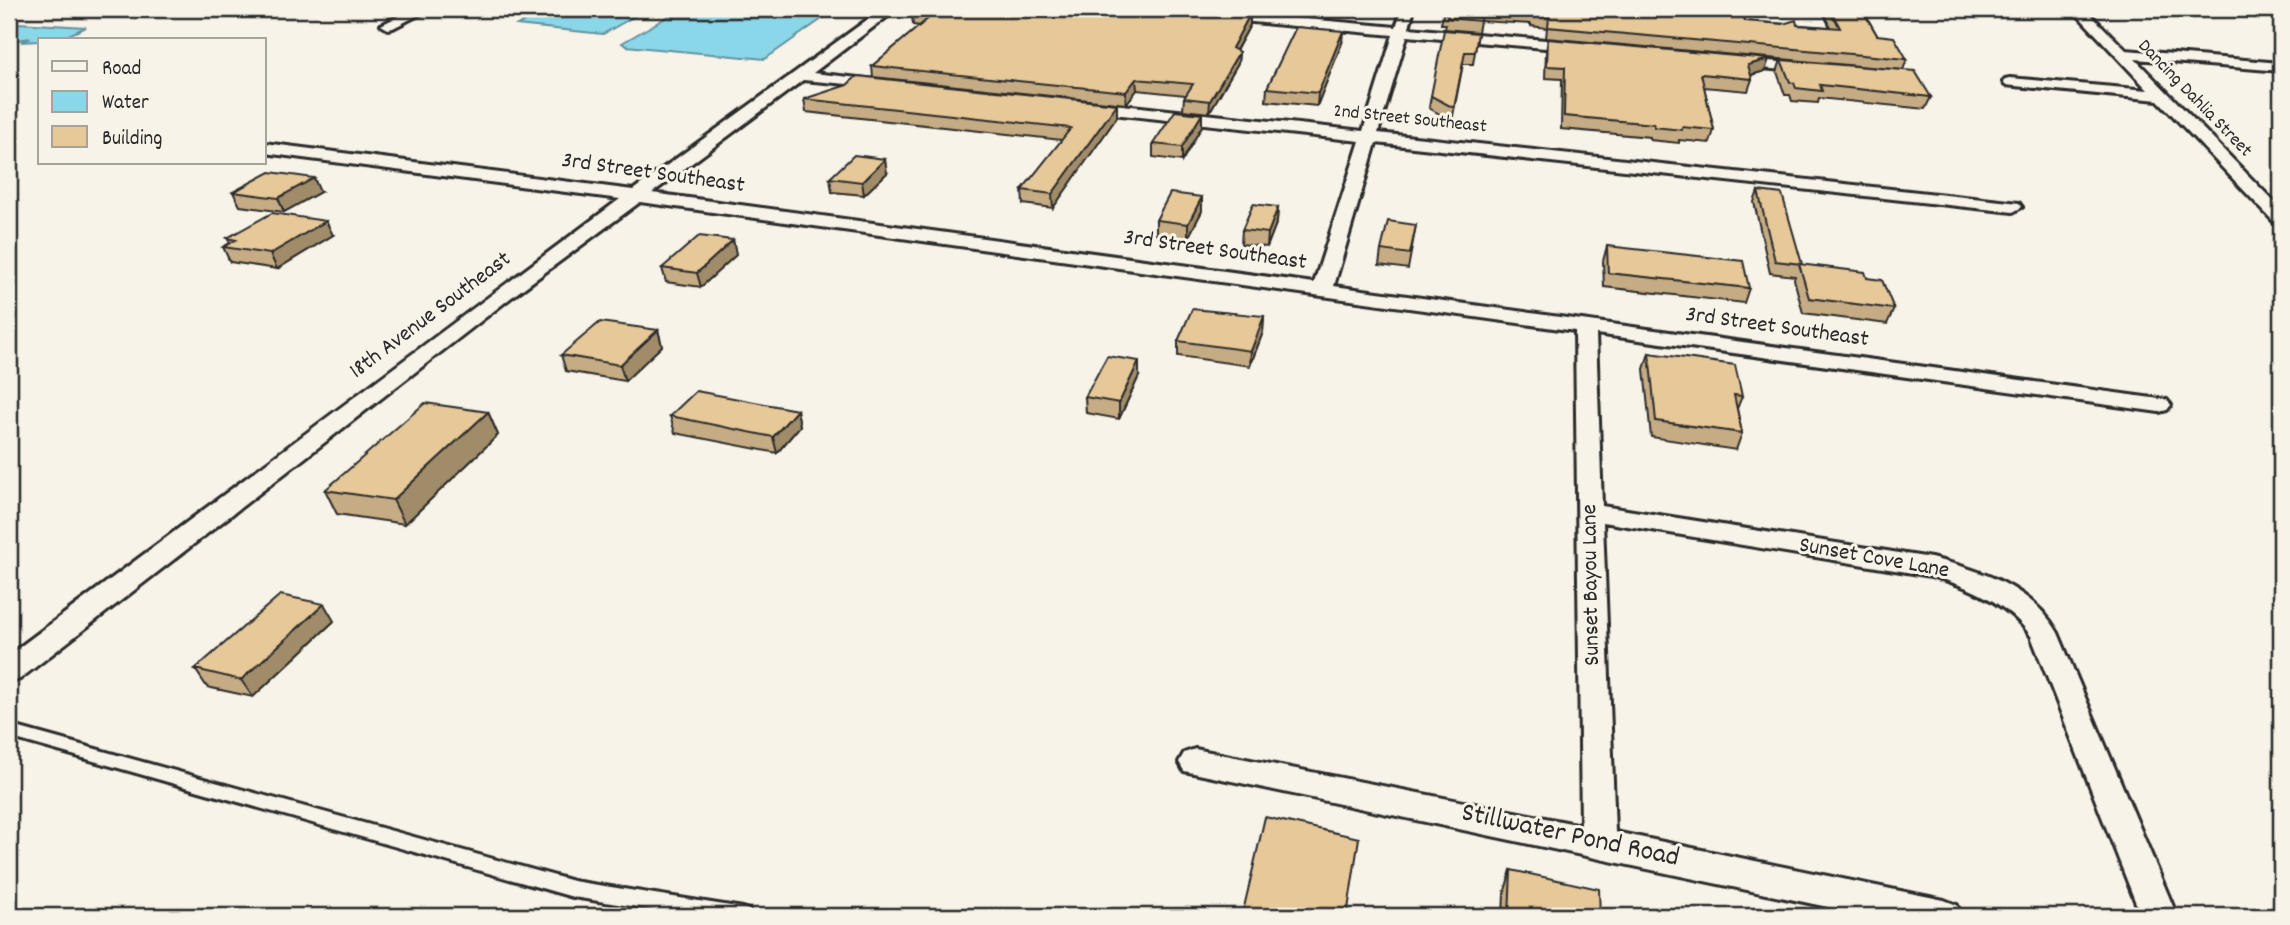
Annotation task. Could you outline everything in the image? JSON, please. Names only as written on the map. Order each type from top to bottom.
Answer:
[{"type":"street","points":[[388,24],[423,9]]},
{"type":"street","name":"18th Avenue Southeast","points":[[9,671],[636,196],[803,76],[890,9]]},
{"type":"street","points":[[1322,291],[1408,9]]},
{"type":"street","name":"Dancing Dahlia Street","points":[[2078,9],[2281,219]]},
{"type":"street","points":[[1199,13],[1593,49]]},
{"type":"street","points":[[2122,54],[2281,67]]},
{"type":"street","points":[[1716,60],[1825,70]]},
{"type":"street","points":[[803,76],[900,86]]},
{"type":"street","points":[[2010,82],[2162,96]]},
{"type":"street","name":"2nd Street Southeast","points":[[1066,104],[2013,207]]},
{"type":"street","name":"3rd Street Southeast","points":[[266,148],[636,196],[2159,405]]},
{"type":"street","name":"Sunset Bayou Lane","points":[[1585,327],[1598,843]]},
{"type":"street","name":"Sunset Cove Lane","points":[[1590,512],[1931,567],[1987,585],[2011,598],[2031,615],[2044,633],[2160,916]]},
{"type":"street","name":"Stillwater Pond Road","points":[[1195,762],[1944,916]]},
{"type":"lane","points":[[9,731],[573,890],[743,916]]},
{"type":"water","points":[[548,9],[647,9],[603,34],[517,25]]},
{"type":"water","points":[[681,9],[836,9],[765,59],[626,46],[622,43]]},
{"type":"water","points":[[9,22],[86,27],[62,38],[9,41]]},
{"type":"building","points":[[919,9],[1186,9],[1250,14],[1232,48],[1239,52],[1210,101],[1184,98],[1193,84],[1136,79],[1126,92],[872,66],[931,16],[912,15]]},
{"type":"building","points":[[1444,9],[1741,9],[1745,21],[1783,24],[1796,20],[1797,25],[1840,28],[1830,9],[1862,9],[1877,35],[1894,37],[1907,59],[1548,27],[1549,17],[1533,14],[1481,11],[1480,21],[1447,18],[1448,14],[1442,13]]},
{"type":"building","points":[[1296,27],[1343,31],[1318,93],[1267,88]]},
{"type":"building","points":[[1444,30],[1478,33],[1475,52],[1465,52],[1454,108],[1431,96]]},
{"type":"building","points":[[1548,39],[1769,59],[1748,65],[1752,79],[1701,74],[1714,130],[1682,127],[1682,130],[1654,127],[1654,124],[1564,116],[1565,67],[1547,66]]},
{"type":"building","points":[[1781,60],[1915,71],[1931,97],[1820,85],[1822,91],[1796,88],[1794,83],[1790,82]]},
{"type":"building","points":[[857,76],[1117,104],[1052,194],[1022,190],[1071,128],[804,99],[847,85]]},
{"type":"building","points":[[1175,111],[1202,114],[1182,147],[1153,144]]},
{"type":"building","points":[[854,155],[885,159],[862,182],[830,178]]},
{"type":"building","points":[[270,172],[314,178],[278,198],[233,192]]},
{"type":"building","points":[[1758,191],[1782,194],[1802,264],[1775,261]]},
{"type":"building","points":[[1170,193],[1202,197],[1188,224],[1156,220]]},
{"type":"building","points":[[1253,204],[1278,207],[1268,233],[1242,230]]},
{"type":"building","points":[[272,213],[326,221],[270,254],[223,247],[236,240],[227,238]]},
{"type":"building","points":[[1388,221],[1416,225],[1410,254],[1381,250]]},
{"type":"building","points":[[699,236],[733,240],[697,273],[662,268]]},
{"type":"building","points":[[1607,246],[1743,261],[1749,288],[1608,273]]},
{"type":"building","points":[[1799,264],[1865,272],[1867,278],[1882,280],[1894,309],[1809,298]]},
{"type":"building","points":[[1192,309],[1264,316],[1251,351],[1178,341]]},
{"type":"building","points":[[600,322],[658,330],[620,365],[561,355]]},
{"type":"building","points":[[1649,353],[1735,365],[1742,396],[1734,395],[1742,433],[1656,421]]},
{"type":"building","points":[[1107,356],[1139,361],[1119,403],[1085,397]]},
{"type":"building","points":[[696,391],[797,410],[773,437],[670,416]]},
{"type":"building","points":[[425,403],[488,412],[393,500],[325,490]]},
{"type":"building","points":[[280,595],[324,604],[241,680],[195,669]]},
{"type":"building","points":[[1265,817],[1359,838],[1347,916],[1242,916]]},
{"type":"building","points":[[1511,870],[1599,889],[1600,916],[1509,916]]}]
